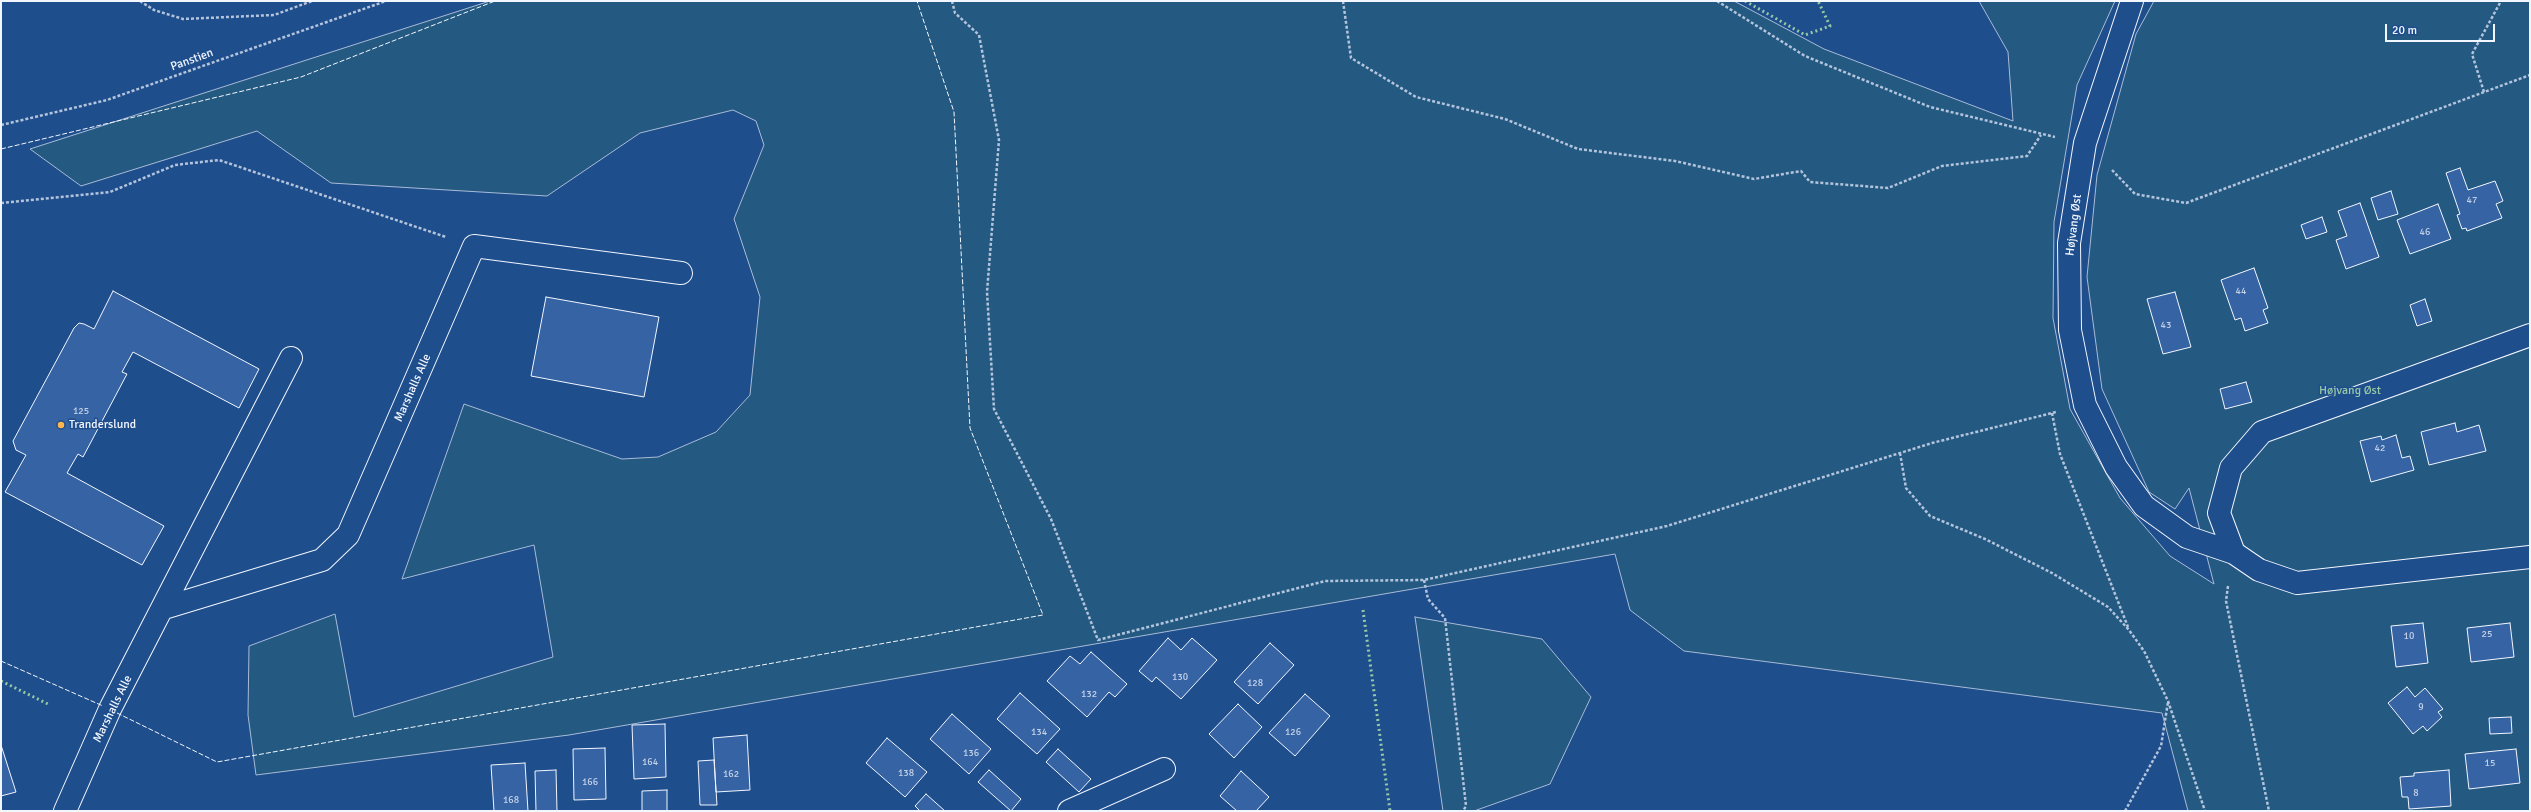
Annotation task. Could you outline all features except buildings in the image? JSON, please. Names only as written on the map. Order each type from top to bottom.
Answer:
[{"type":"street","name":"Højvang Øst","points":[[2132,1],[2085,143],[2069,243],[2070,330],[2085,404],[2116,467],[2144,506],[2187,537],[2234,553],[2259,570],[2297,583],[2530,557]]},
{"type":"street","points":[[474,246],[681,273]]},
{"type":"street","name":"Marshalls Alle","points":[[164,608],[322,560],[348,535],[474,246]]},
{"type":"street","points":[[2234,553],[2219,513],[2231,468],[2262,432],[2530,336]]},
{"type":"street","name":"Marshalls Alle","points":[[64,811],[110,709],[164,608],[291,358]]},
{"type":"street","points":[[1069,811],[1164,769]]},
{"type":"path","points":[[140,1],[154,10],[183,19],[274,15],[312,1]]},
{"type":"path","name":"Panstien","points":[[1,125],[107,100],[386,1]]},
{"type":"path","points":[[952,1],[954,13],[979,35],[999,140],[987,292],[994,409],[1050,520],[1098,640],[1325,581],[1424,580],[1667,526],[1900,453],[2085,404]]},
{"type":"path","points":[[1343,1],[1351,58],[1416,97],[1505,119],[1578,149],[1675,162],[1754,179],[1801,171],[1810,182],[1888,188],[1942,166],[2028,156],[2041,134]]},
{"type":"path","points":[[2484,92],[2472,54],[2500,1]]},
{"type":"path","points":[[1,203],[110,192],[175,165],[219,160],[474,246]]},
{"type":"path","points":[[2052,413],[2060,454],[2129,630]]},
{"type":"path","points":[[1900,453],[1906,488],[1930,516],[1985,539],[2052,573],[2108,607],[2129,630],[2144,651],[2168,701],[2205,811]]},
{"type":"path","points":[[1424,580],[1428,599],[1445,618],[1466,806],[1464,811]]},
{"type":"path","points":[[2226,601],[2269,811]]},
{"type":"path","points":[[2125,811],[2161,746],[2168,701]]},
{"type":"green space","points":[[490,1],[1734,1],[1824,49],[2013,121],[2008,52],[1979,1],[2115,1],[2077,85],[2054,222],[2053,318],[2070,409],[2120,498],[2170,556],[2214,584],[2189,488],[2175,509],[2149,492],[2102,389],[2087,277],[2097,175],[2136,34],[2154,1],[2530,1],[2530,811],[2188,811],[2162,713],[1684,651],[1630,610],[1615,554],[569,735],[256,775],[248,715],[249,646],[335,614],[354,717],[553,657],[534,545],[402,579],[464,404],[622,459],[658,457],[716,432],[750,395],[760,297],[734,219],[764,145],[756,121],[733,110],[640,133],[547,196],[331,183],[257,131],[81,186],[30,149]]},
{"type":"green space","points":[[1415,617],[1542,639],[1591,697],[1550,784],[1474,811],[1443,811]]},
{"type":"hedge","points":[[1745,1],[1805,35],[1830,26],[1818,1]]},
{"type":"hedge","points":[[1363,610],[1390,811]]},
{"type":"hedge","points":[[1,681],[48,704]]},
{"type":"fence","points":[[1,149],[301,77],[495,1]]},
{"type":"fence","points":[[117,713],[217,762],[1043,615],[970,428],[954,112],[917,1]]},
{"type":"fence","points":[[1,661],[103,706]]},
{"type":"place","name":"Tranderslund","points":[[61,425]]}]
